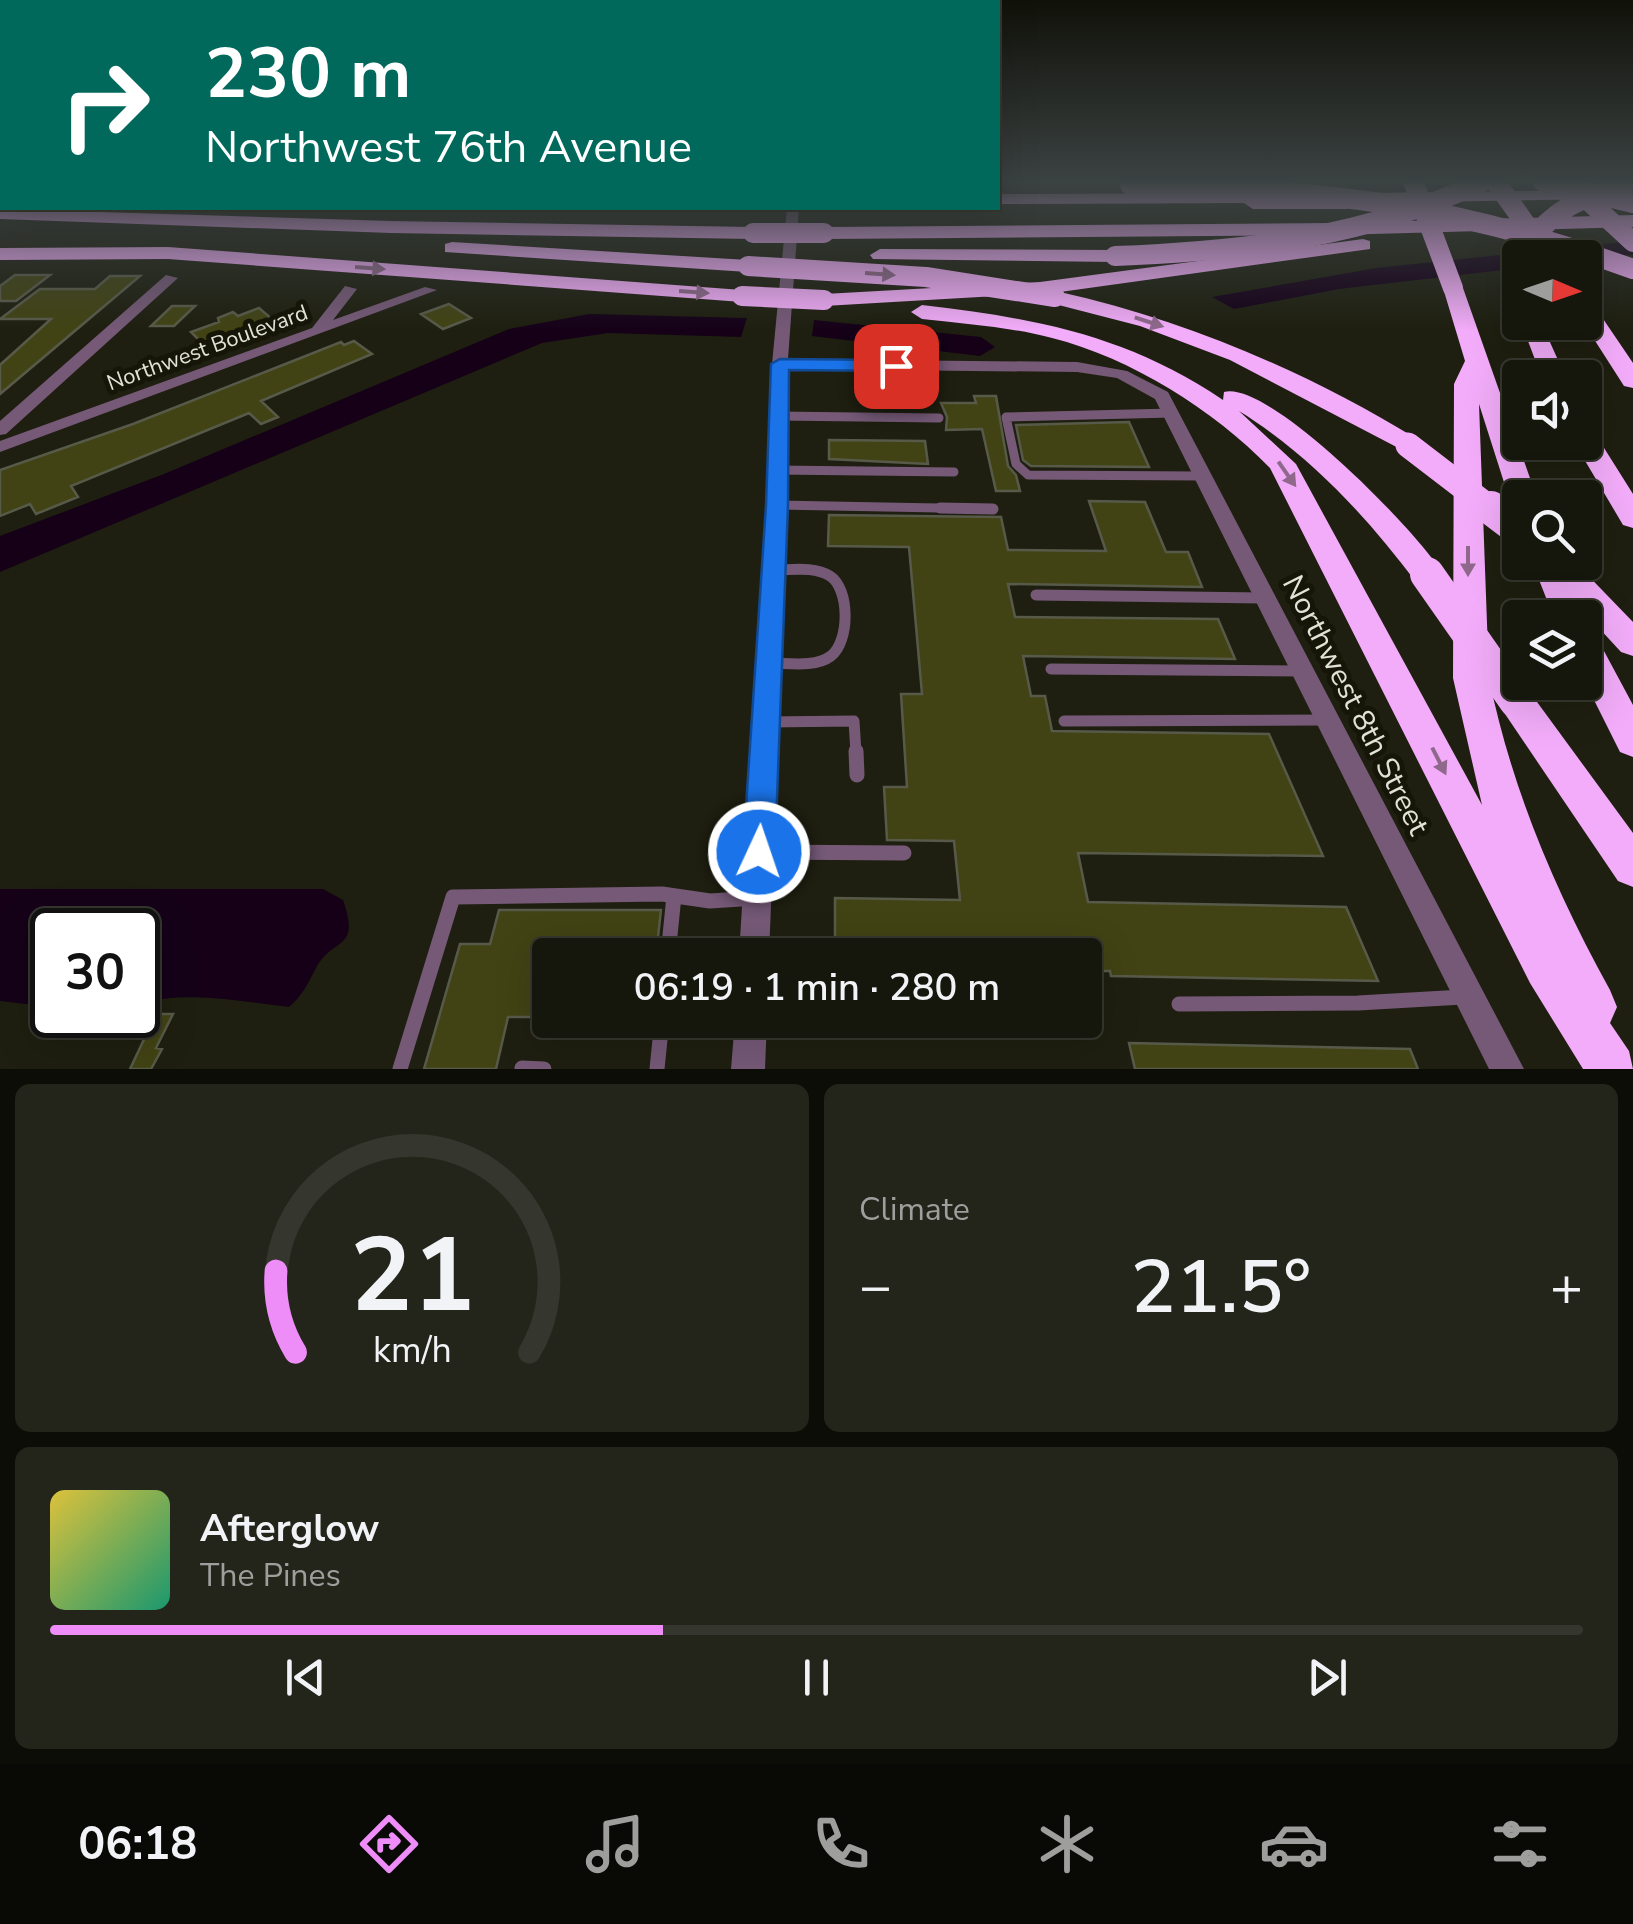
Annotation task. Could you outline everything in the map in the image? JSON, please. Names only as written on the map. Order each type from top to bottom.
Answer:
[{"type":"highway","points":[[102,231],[482,249],[1115,256],[1230,248],[1334,231]]},
{"type":"highway","points":[[467,231],[750,251],[1055,297],[1122,314],[1222,348],[1326,396],[1408,445],[1502,516]]},
{"type":"highway","points":[[750,251],[824,233],[1148,231]]},
{"type":"highway","points":[[1432,231],[1518,480]]},
{"type":"highway","points":[[827,300],[1040,288],[1491,231]]},
{"type":"highway","points":[[1522,231],[1633,268]]},
{"type":"highway","points":[[0,240],[146,248],[168,253]]},
{"type":"highway","points":[[0,254],[168,253],[827,300],[1060,332],[1170,367],[1272,420],[1341,475],[1427,574],[1633,868]]},
{"type":"highway","points":[[1060,332],[1145,366],[1202,396],[1256,436],[1282,464],[1546,967],[1611,1069]]},
{"type":"highway","points":[[1602,334],[1633,381]]},
{"type":"highway","points":[[1477,362],[1466,384],[1470,658],[1477,716],[1494,785],[1524,867],[1626,1069]]},
{"type":"highway","points":[[1598,460],[1633,518]]},
{"type":"highway","points":[[1573,580],[1629,638]]},
{"type":"highway","points":[[1602,680],[1633,741]]},
{"type":"street","points":[[755,938],[777,505],[780,364],[791,231]]},
{"type":"street","points":[[0,430],[7,417],[171,278]]},
{"type":"street","points":[[318,331],[350,290]]},
{"type":"street","name":"Northwest Boulevard","points":[[0,447],[430,290]]},
{"type":"street","name":"Northwest 8th Street","points":[[780,364],[1077,367],[1138,380],[1162,396],[1506,1069]]},
{"type":"street","points":[[7,417],[85,416]]},
{"type":"street","points":[[748,1069],[750,1038]]},
{"type":"lane","points":[[1172,413],[1006,417],[1016,464],[1028,475],[1204,476]]},
{"type":"lane","points":[[778,416],[938,418]]},
{"type":"lane","points":[[775,470],[954,472]]},
{"type":"lane","points":[[777,505],[992,509]]},
{"type":"lane","points":[[769,663],[810,663],[833,654],[842,640],[840,585],[834,578],[810,571],[774,570]]},
{"type":"lane","points":[[1036,595],[1264,598]]},
{"type":"lane","points":[[1051,669],[1302,672]]},
{"type":"lane","points":[[766,722],[854,720],[857,775]]},
{"type":"lane","points":[[1064,721],[1327,720]]},
{"type":"lane","points":[[759,852],[904,853]]},
{"type":"lane","points":[[400,1069],[453,897],[674,896],[710,901],[757,898]]},
{"type":"lane","points":[[670,938],[674,896]]},
{"type":"lane","points":[[1179,1004],[1358,1003],[1470,997]]},
{"type":"lane","points":[[657,1069],[660,1038]]},
{"type":"lane","points":[[522,1068],[544,1069]]},
{"type":"shaded area","points":[[1633,241],[1633,255],[1602,256],[1602,244]]},
{"type":"shaded area","points":[[1502,255],[1502,270],[1339,289],[1234,309],[1212,297],[1376,268]]},
{"type":"shaded area","points":[[589,314],[747,318],[741,337],[608,333],[542,343],[0,572],[0,536],[164,474],[509,329]]},
{"type":"shaded area","points":[[814,320],[981,337],[995,347],[980,356],[812,336]]},
{"type":"shaded area","points":[[0,889],[323,889],[343,900],[348,917],[347,936],[323,958],[289,1007],[194,997],[160,1000],[160,908],[30,908],[30,1004],[0,1001]]},
{"type":"building","points":[[15,275],[50,275],[16,301],[0,301],[0,286]]},
{"type":"building","points":[[110,276],[140,276],[0,394],[0,365],[51,319],[0,319],[40,289],[95,289]]},
{"type":"building","points":[[449,304],[471,318],[443,329],[421,314]]},
{"type":"building","points":[[172,306],[195,306],[174,326],[151,326]]},
{"type":"building","points":[[259,308],[279,325],[210,351],[191,332],[219,322],[218,318],[233,312],[238,316]]},
{"type":"building","points":[[354,341],[372,354],[261,401],[278,417],[261,424],[249,413],[71,486],[78,497],[36,514],[30,504],[0,516],[0,470],[133,424],[341,342],[344,345]]},
{"type":"building","points":[[974,396],[996,396],[1008,466],[1016,475],[1020,491],[996,491],[982,429],[946,430],[947,417],[941,403],[976,403]]},
{"type":"building","points":[[1129,422],[1149,467],[1031,466],[1023,460],[1016,425]]},
{"type":"building","points":[[829,440],[925,441],[928,464],[829,459]]},
{"type":"building","points":[[1089,501],[1145,502],[1166,552],[1188,552],[1202,587],[1008,584],[1015,617],[1218,619],[1235,659],[1023,656],[1031,696],[1045,696],[1052,731],[1269,734],[1323,856],[1078,853],[1088,902],[1346,907],[1378,981],[1111,976],[1110,971],[1102,971],[1102,938],[835,938],[835,898],[960,900],[954,841],[887,840],[884,787],[907,787],[901,694],[922,694],[909,547],[828,546],[829,515],[1001,517],[1008,550],[1106,551]]},
{"type":"building","points":[[499,910],[661,910],[658,938],[532,938],[532,1017],[508,1017],[496,1069],[424,1069],[460,944],[490,944]]},
{"type":"building","points":[[160,1014],[173,1014],[156,1048],[162,1049],[151,1069],[130,1069],[145,1038],[160,1038]]},
{"type":"building","points":[[1129,1043],[1410,1049],[1418,1069],[1135,1069]]},
{"type":"route","points":[[759,852],[777,505],[780,364],[896,366]]}]
